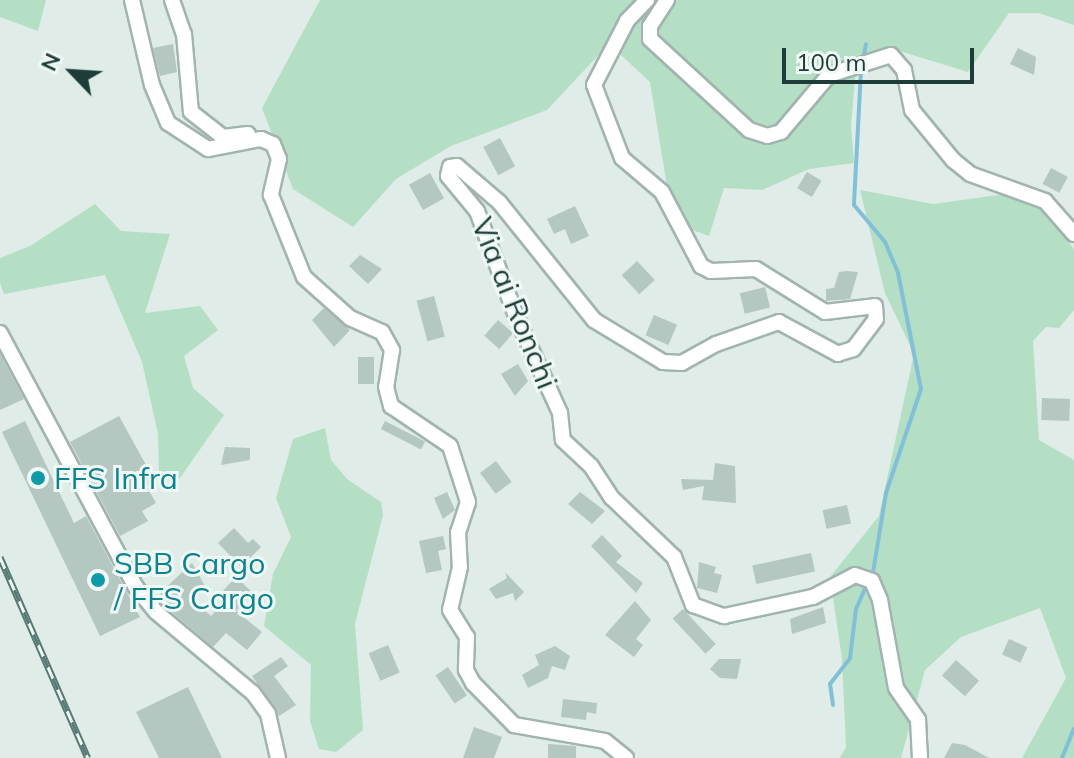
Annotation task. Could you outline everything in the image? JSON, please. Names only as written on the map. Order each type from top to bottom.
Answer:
[{"type":"street","points":[[132,0],[152,85],[168,123],[208,149],[268,139]]},
{"type":"street","points":[[172,0],[184,34],[191,112],[223,137],[258,131],[268,139],[279,159],[271,195],[304,277],[350,318],[382,332],[392,350],[386,387],[391,406],[442,437],[453,452],[468,502],[458,532],[460,567],[450,606],[468,640],[469,678],[514,725],[605,741],[626,758]]},
{"type":"street","name":"Via ai Ronchi","points":[[647,0],[627,21],[594,85],[622,158],[662,192],[701,266],[711,271],[756,269],[825,312],[875,306],[876,319],[853,349],[838,354],[779,322],[716,344],[682,363],[663,362],[594,320],[489,193],[457,166],[449,169],[449,178],[477,211],[485,241],[560,413],[563,440],[591,466],[612,498],[674,557],[693,605],[724,616],[813,597],[855,575],[872,581],[896,688],[918,720],[920,758]]},
{"type":"street","points":[[667,0],[650,26],[650,39],[749,130],[767,136],[781,132],[829,75],[858,62],[894,56],[904,70],[912,110],[953,160],[970,174],[1045,201],[1074,234]]},
{"type":"street","points":[[0,333],[135,586],[156,612],[253,693],[268,714],[278,758]]},
{"type":"green space","points":[[0,0],[46,0],[38,31],[0,17]]},
{"type":"green space","points":[[320,0],[1074,0],[1074,25],[1039,13],[1009,13],[968,72],[896,50],[857,55],[851,126],[854,163],[809,169],[762,190],[724,188],[709,236],[673,223],[650,82],[609,44],[547,110],[451,146],[396,179],[353,227],[293,189],[262,108]]},
{"type":"green space","points":[[860,190],[933,204],[1028,191],[1074,249],[1074,310],[1059,328],[1046,327],[1033,341],[1039,440],[1074,460],[1074,758],[1022,758],[1066,678],[1040,608],[961,637],[925,670],[901,758],[840,758],[846,747],[842,659],[830,577],[879,516],[914,354],[885,293]]},
{"type":"green space","points":[[95,204],[121,231],[170,234],[145,313],[200,306],[218,330],[184,356],[193,388],[224,415],[180,478],[159,473],[158,434],[142,362],[105,275],[4,294],[0,283],[0,258],[30,246]]},
{"type":"green space","points":[[325,428],[331,460],[347,479],[381,502],[383,515],[355,624],[363,730],[336,752],[319,749],[310,721],[311,665],[264,626],[273,574],[291,537],[276,498],[293,439]]},
{"type":"building","points":[[173,44],[177,72],[160,76],[153,48]]},
{"type":"building","points":[[1018,48],[1036,57],[1034,75],[1010,64]]},
{"type":"building","points":[[500,138],[515,166],[498,175],[483,147]]},
{"type":"building","points":[[1051,168],[1068,177],[1059,193],[1043,184]]},
{"type":"building","points":[[807,172],[822,181],[812,197],[797,188]]},
{"type":"building","points":[[430,173],[444,198],[423,210],[409,185]]},
{"type":"building","points":[[575,206],[589,236],[571,244],[565,229],[554,234],[547,219]]},
{"type":"building","points":[[360,255],[382,269],[368,284],[349,266]]},
{"type":"building","points":[[637,261],[655,280],[639,294],[622,275]]},
{"type":"building","points":[[839,272],[858,272],[850,299],[826,301],[826,289],[834,288]]},
{"type":"building","points":[[765,287],[770,307],[745,314],[740,293]]},
{"type":"building","points":[[434,296],[445,337],[427,341],[417,301]]},
{"type":"building","points":[[324,308],[350,330],[334,347],[312,320]]},
{"type":"building","points":[[654,315],[677,325],[668,345],[645,335]]},
{"type":"building","points":[[498,320],[513,333],[499,349],[484,336]]},
{"type":"building","points":[[0,354],[24,399],[0,410]]},
{"type":"building","points":[[358,357],[374,357],[374,384],[358,384]]},
{"type":"building","points":[[518,364],[528,381],[515,396],[501,374]]},
{"type":"building","points":[[1042,398],[1070,399],[1069,421],[1041,420]]},
{"type":"building","points":[[119,416],[156,483],[147,487],[156,503],[142,511],[148,521],[120,536],[70,442]]},
{"type":"building","points":[[25,421],[74,523],[86,516],[140,617],[100,636],[2,432]]},
{"type":"building","points":[[385,421],[425,441],[421,449],[381,429]]},
{"type":"building","points":[[225,447],[250,448],[250,460],[221,465]]},
{"type":"building","points":[[496,461],[512,482],[496,494],[480,473]]},
{"type":"building","points":[[715,463],[735,466],[736,503],[702,500],[704,486],[683,490],[681,479],[713,480]]},
{"type":"building","points":[[447,492],[455,510],[443,519],[434,498]]},
{"type":"building","points":[[580,492],[605,511],[592,524],[568,504]]},
{"type":"building","points":[[847,505],[851,524],[826,529],[823,510]]},
{"type":"building","points":[[234,528],[248,543],[253,539],[261,547],[241,567],[218,543]]},
{"type":"building","points":[[602,535],[622,556],[616,562],[643,583],[636,593],[591,546]]},
{"type":"building","points":[[443,536],[446,549],[438,551],[442,570],[426,573],[419,541]]},
{"type":"building","points":[[811,553],[815,572],[756,584],[752,565]]},
{"type":"building","points":[[699,562],[716,567],[714,573],[722,575],[717,593],[697,588]]},
{"type":"building","points":[[192,563],[205,586],[191,598],[211,616],[226,599],[220,594],[236,577],[253,593],[236,611],[262,632],[247,650],[226,633],[213,647],[173,613],[160,593]]},
{"type":"building","points":[[505,572],[524,592],[515,601],[513,593],[496,599],[489,589],[507,578]]},
{"type":"building","points":[[635,601],[651,620],[636,639],[643,645],[634,657],[605,635]]},
{"type":"building","points":[[823,607],[826,623],[792,634],[790,619]]},
{"type":"building","points":[[683,609],[716,644],[705,654],[673,619]]},
{"type":"building","points":[[1009,639],[1027,647],[1020,663],[1002,655]]},
{"type":"building","points":[[388,645],[400,673],[380,681],[369,653]]},
{"type":"building","points":[[555,646],[570,656],[565,670],[552,666],[548,678],[528,688],[522,675],[539,665],[535,655]]},
{"type":"building","points":[[281,657],[288,666],[274,676],[296,705],[279,716],[252,676]]},
{"type":"building","points":[[719,659],[741,659],[737,679],[720,678],[710,669]]},
{"type":"building","points":[[956,660],[979,681],[965,696],[942,676]]},
{"type":"building","points":[[448,667],[467,695],[455,704],[436,675]]},
{"type":"building","points":[[188,687],[222,758],[159,758],[136,712]]},
{"type":"building","points":[[563,699],[597,703],[596,714],[587,712],[586,720],[561,717]]},
{"type":"building","points":[[474,727],[502,737],[494,758],[463,758]]},
{"type":"building","points":[[952,743],[965,745],[989,758],[944,758]]},
{"type":"building","points":[[548,744],[576,746],[576,758],[548,758]]},
{"type":"waterway","points":[[863,61],[866,44]]},
{"type":"waterway","points":[[861,70],[854,205],[885,242],[898,273],[921,389],[886,493],[873,572]]},
{"type":"waterway","points":[[833,705],[830,684],[850,658],[856,609],[865,589]]},
{"type":"waterway","points":[[1062,758],[1074,729]]},
{"type":"railway","points":[[0,557],[88,758]]},
{"type":"place","name":"FFS Infra","points":[[38,478]]},
{"type":"place","name":"SBB Cargo / FFS Cargo","points":[[98,580]]}]
